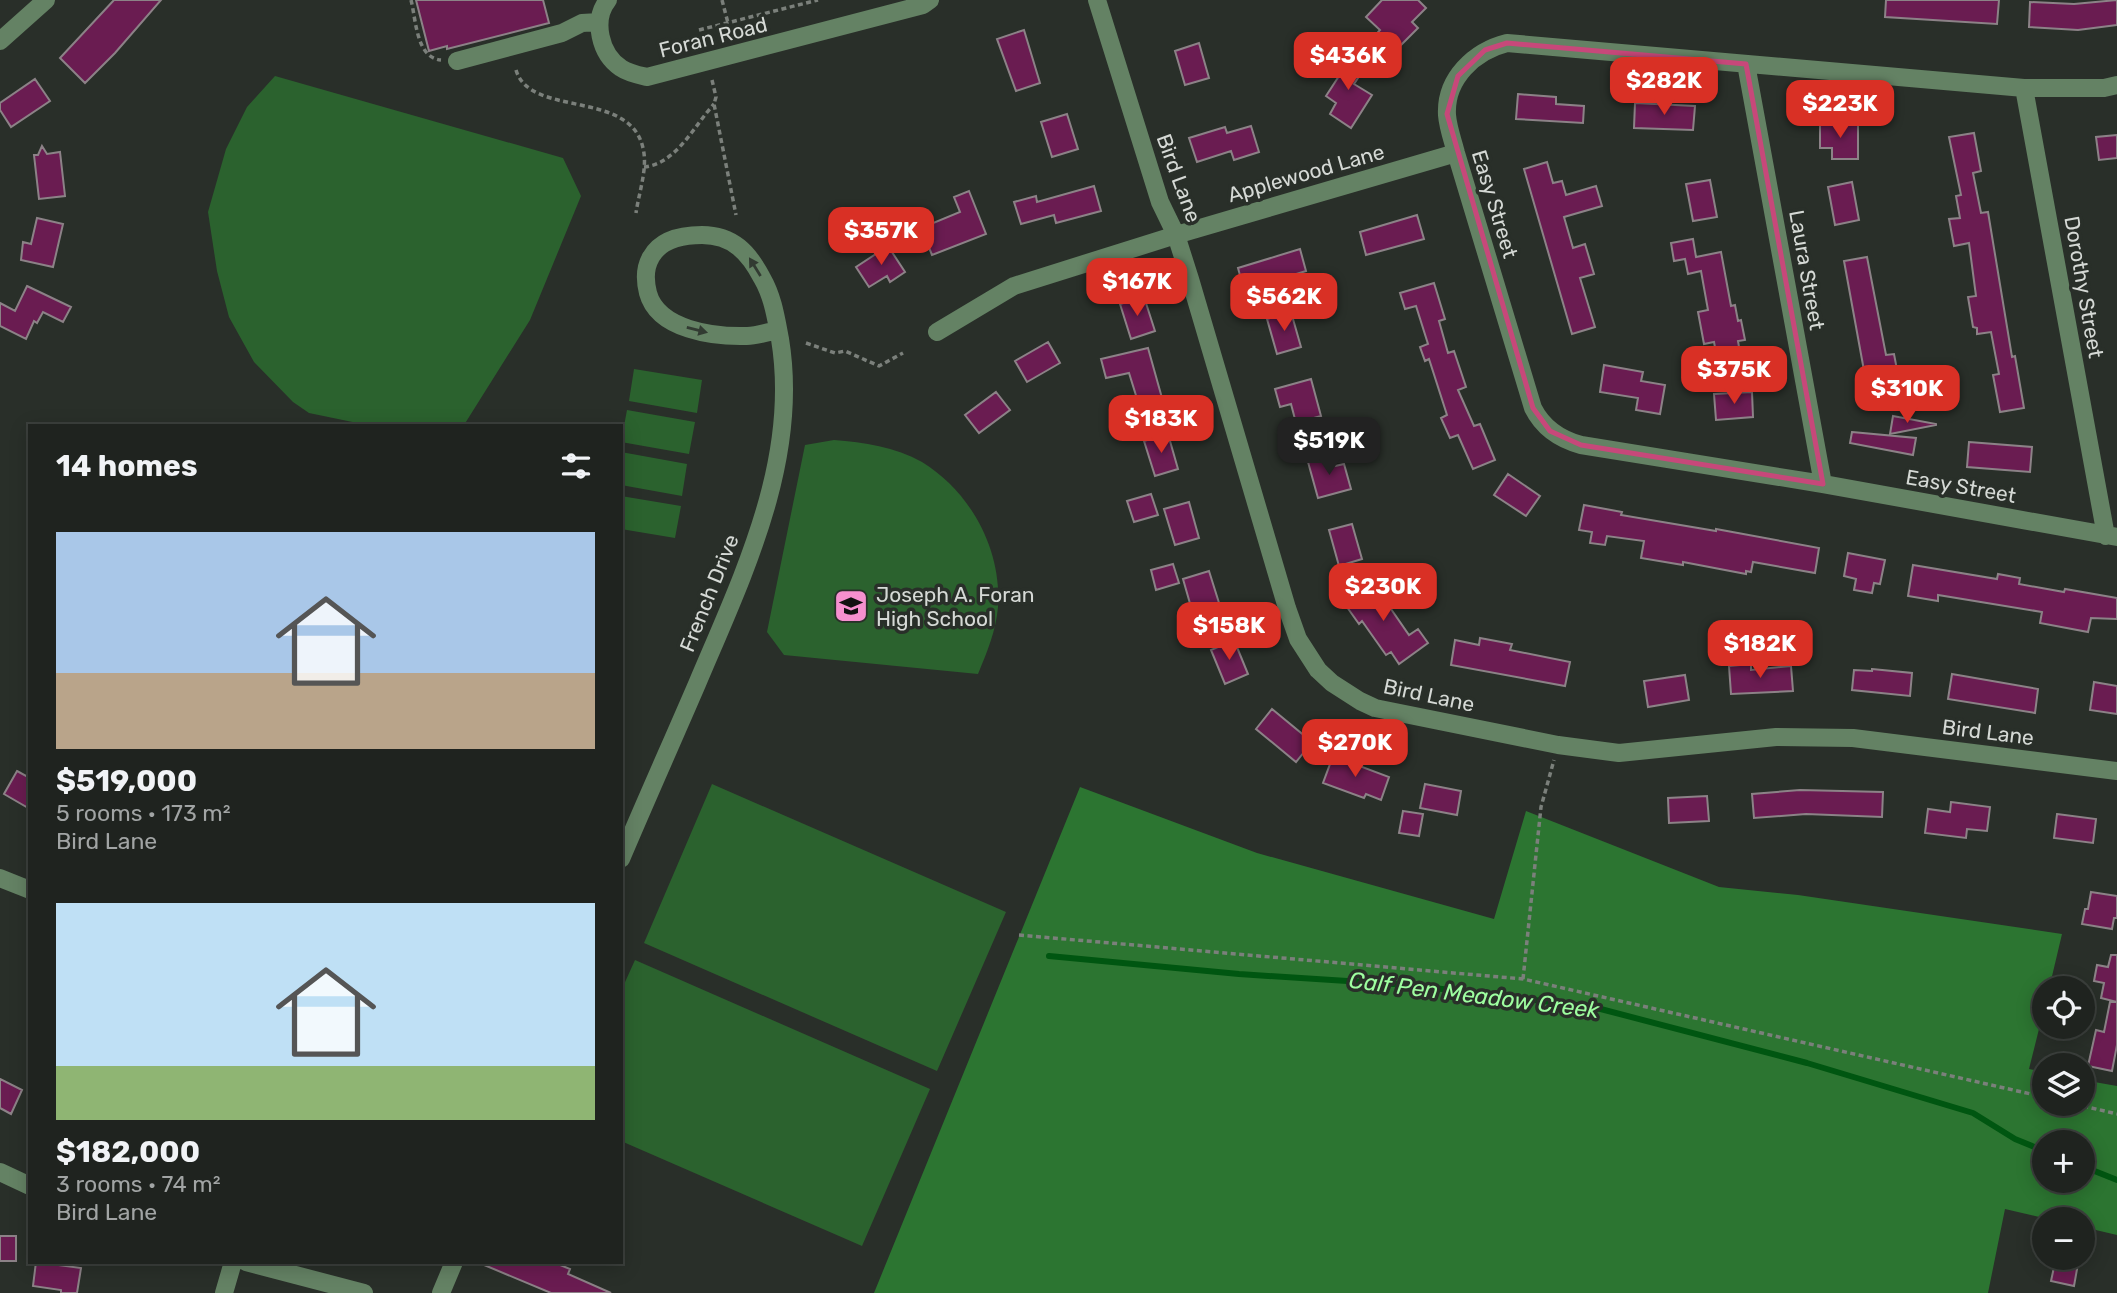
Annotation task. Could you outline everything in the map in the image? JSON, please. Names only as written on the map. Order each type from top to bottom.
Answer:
[{"type":"street","points":[[0,41],[46,0]]},
{"type":"street","points":[[457,61],[562,33],[582,23],[599,22],[608,0]]},
{"type":"street","name":"Foran Road","points":[[599,22],[604,49],[612,61],[622,69],[647,77],[923,5],[930,0]]},
{"type":"street","name":"Bird Lane","points":[[1097,0],[1160,202],[1176,235],[1287,608],[1298,639],[1309,658],[1332,683],[1376,708],[1558,745],[1619,753],[1776,737],[1853,738],[2117,772]]},
{"type":"street","name":"Easy Street","points":[[2112,536],[1824,484],[1581,445],[1558,437],[1538,418],[1533,408],[1456,153],[1447,114],[1450,94],[1458,76],[1475,57],[1507,43],[2024,88],[2117,86]]},
{"type":"street","name":"Laura Street","points":[[1746,64],[1824,484]]},
{"type":"street","name":"Dorothy Street","points":[[2024,88],[2112,536]]},
{"type":"street","name":"Applewood Lane","points":[[937,332],[1013,286],[1456,153]]},
{"type":"street","name":"French Drive","points":[[623,854],[747,568],[769,500],[782,429],[784,396],[784,368],[778,330],[774,305],[754,262],[731,240],[701,235],[667,242],[650,258],[647,290],[658,313],[668,321],[707,332],[748,336],[778,330]]},
{"type":"street","points":[[0,878],[28,889]]},
{"type":"street","points":[[0,1172],[28,1185]]},
{"type":"street","points":[[224,1293],[232,1264]]},
{"type":"street","points":[[254,1264],[363,1293]]},
{"type":"street","points":[[441,1293],[453,1264]]},
{"type":"path","points":[[411,0],[422,49],[434,59],[457,61]]},
{"type":"path","points":[[722,0],[728,23]]},
{"type":"path","points":[[699,30],[818,0]]},
{"type":"path","points":[[516,70],[521,82],[534,93],[590,107],[627,123],[641,142],[644,167],[636,213]]},
{"type":"path","points":[[644,167],[656,166],[668,160],[714,104],[716,97],[712,80]]},
{"type":"path","points":[[714,104],[736,215]]},
{"type":"path","points":[[806,343],[835,353],[845,351],[879,366],[903,353]]},
{"type":"path","points":[[1523,979],[1541,807],[1558,745]]},
{"type":"path","points":[[1019,935],[1523,979],[2032,1094]]},
{"type":"path","points":[[2095,1109],[2117,1114]]},
{"type":"highlighted area","points":[[1507,43],[1746,64],[1823,484],[1581,445],[1550,431],[1533,408],[1447,114],[1458,76],[1485,50]]},
{"type":"green space","points":[[275,76],[563,158],[581,196],[530,320],[465,424],[362,424],[309,413],[293,402],[254,362],[229,317],[217,271],[208,212],[226,149],[247,107]]},
{"type":"green space","points":[[634,369],[702,380],[697,413],[629,401]]},
{"type":"green space","points":[[627,410],[695,422],[689,454],[623,442]]},
{"type":"green space","points":[[834,440],[879,446],[912,457],[939,475],[969,506],[989,544],[998,586],[995,624],[978,674],[784,655],[767,632],[805,445]]},
{"type":"green space","points":[[623,452],[687,464],[682,496],[623,485]]},
{"type":"green space","points":[[623,496],[681,506],[675,538],[623,529]]},
{"type":"green space","points":[[712,784],[1006,912],[937,1071],[644,943]]},
{"type":"green space","points":[[1080,787],[1257,853],[1494,919],[1526,811],[1719,887],[1798,895],[2062,934],[2052,976],[2032,976],[2032,1039],[2036,1039],[2029,1069],[2032,1070],[2032,1116],[2095,1116],[2095,1082],[2117,1086],[2117,1235],[2095,1230],[2095,1207],[2032,1207],[2032,1215],[2005,1209],[1988,1293],[874,1293]]},
{"type":"green space","points":[[635,960],[930,1089],[862,1246],[623,1142],[623,987]]},
{"type":"building","points":[[114,0],[161,0],[85,83],[60,58]]},
{"type":"building","points":[[416,0],[543,0],[549,23],[447,49],[447,46],[429,51]]},
{"type":"building","points":[[1382,0],[1418,0],[1426,8],[1412,22],[1418,28],[1391,55],[1373,38],[1380,30],[1366,17]]},
{"type":"building","points":[[1886,0],[1999,0],[1997,24],[1885,17]]},
{"type":"building","points":[[2117,0],[2117,25],[2078,30],[2029,27],[2030,2],[2074,4]]},
{"type":"building","points":[[1024,30],[1040,83],[1016,91],[997,39]]},
{"type":"building","points":[[1199,43],[1209,78],[1185,85],[1175,51]]},
{"type":"building","points":[[1346,53],[1366,66],[1354,84],[1372,95],[1351,128],[1330,114],[1336,103],[1326,96],[1339,76],[1333,72]]},
{"type":"building","points":[[35,79],[50,101],[11,127],[0,110],[0,103]]},
{"type":"building","points":[[1518,94],[1556,97],[1556,104],[1584,106],[1583,123],[1516,119]]},
{"type":"building","points":[[1635,103],[1695,106],[1693,130],[1634,128]]},
{"type":"building","points":[[1067,114],[1078,149],[1052,157],[1041,122]]},
{"type":"building","points":[[1820,123],[1858,123],[1858,159],[1832,159],[1832,148],[1820,148]]},
{"type":"building","points":[[1251,126],[1259,152],[1234,160],[1231,151],[1197,162],[1189,138],[1225,127],[1227,133]]},
{"type":"building","points":[[1974,133],[1981,171],[1973,173],[1981,213],[1988,212],[2012,357],[2015,356],[2024,408],[2000,412],[1993,375],[1999,374],[1991,332],[1977,334],[1977,328],[1973,327],[1968,297],[1976,296],[1969,243],[1954,246],[1949,219],[1960,218],[1956,196],[1961,195],[1949,137]]},
{"type":"building","points":[[2117,135],[2117,158],[2099,160],[2096,137]]},
{"type":"building","points":[[42,146],[47,154],[60,152],[65,196],[39,199],[34,155],[38,155]]},
{"type":"building","points":[[1547,162],[1553,183],[1562,181],[1566,195],[1596,186],[1602,206],[1564,217],[1573,248],[1585,244],[1594,274],[1580,278],[1595,327],[1572,334],[1524,169]]},
{"type":"building","points":[[1710,180],[1717,217],[1693,221],[1686,184]]},
{"type":"building","points":[[1852,182],[1859,220],[1835,225],[1828,187]]},
{"type":"building","points":[[1094,186],[1101,211],[1056,223],[1054,215],[1021,224],[1014,202],[1036,196],[1037,202]]},
{"type":"building","points":[[969,191],[986,234],[932,255],[921,228],[960,212],[954,197]]},
{"type":"building","points":[[1417,215],[1424,239],[1366,255],[1360,232]]},
{"type":"building","points":[[37,218],[63,224],[53,267],[21,260],[23,242],[31,244]]},
{"type":"building","points":[[1693,239],[1696,257],[1721,252],[1731,306],[1735,305],[1745,340],[1738,341],[1741,359],[1718,363],[1714,342],[1704,344],[1698,312],[1708,310],[1701,271],[1688,274],[1685,259],[1674,261],[1671,243]]},
{"type":"building","points":[[888,246],[905,272],[890,282],[887,276],[869,287],[856,267]]},
{"type":"building","points":[[1300,249],[1306,271],[1244,290],[1238,268]]},
{"type":"building","points":[[1867,257],[1886,355],[1894,354],[1899,380],[1867,387],[1844,261]]},
{"type":"building","points":[[1434,283],[1445,319],[1439,321],[1448,353],[1454,351],[1466,387],[1458,390],[1474,426],[1480,424],[1495,460],[1473,469],[1458,435],[1450,438],[1441,418],[1447,415],[1429,359],[1425,361],[1420,347],[1428,344],[1416,306],[1405,309],[1400,293]]},
{"type":"building","points":[[27,286],[71,307],[63,322],[43,312],[37,323],[34,321],[26,339],[0,326],[0,303],[15,311]]},
{"type":"building","points":[[1144,297],[1155,331],[1131,339],[1120,304]]},
{"type":"building","points":[[1291,312],[1301,347],[1277,354],[1267,319]]},
{"type":"building","points":[[1048,342],[1060,363],[1027,382],[1015,361]]},
{"type":"building","points":[[1148,348],[1162,398],[1139,405],[1129,373],[1106,378],[1101,359]]},
{"type":"building","points":[[1604,365],[1643,372],[1641,381],[1665,385],[1660,414],[1636,410],[1638,398],[1600,392]]},
{"type":"building","points":[[1311,379],[1321,416],[1296,423],[1291,404],[1280,407],[1275,389]]},
{"type":"building","points":[[996,392],[1010,410],[979,433],[965,415]]},
{"type":"building","points":[[1752,392],[1753,417],[1716,420],[1714,394]]},
{"type":"building","points":[[1893,416],[1936,424],[1936,425],[1890,434]]},
{"type":"building","points":[[1852,432],[1916,438],[1913,455],[1850,443]]},
{"type":"building","points":[[1168,434],[1178,469],[1155,476],[1144,441]]},
{"type":"building","points":[[1969,442],[2032,447],[2030,472],[1967,467]]},
{"type":"building","points":[[1332,455],[1335,466],[1344,464],[1351,489],[1318,498],[1308,462]]},
{"type":"building","points":[[1508,474],[1540,496],[1526,516],[1494,495]]},
{"type":"building","points":[[1151,494],[1158,515],[1134,522],[1127,501]]},
{"type":"building","points":[[1189,502],[1199,538],[1175,545],[1164,509]]},
{"type":"building","points":[[1584,505],[1622,512],[1621,515],[1819,548],[1815,573],[1753,562],[1751,572],[1746,571],[1746,574],[1683,562],[1683,565],[1641,558],[1644,541],[1607,536],[1605,545],[1590,543],[1592,532],[1579,530]]},
{"type":"building","points":[[1352,524],[1362,559],[1339,566],[1329,530]]},
{"type":"building","points":[[1848,553],[1885,560],[1880,584],[1874,583],[1872,593],[1854,590],[1856,579],[1844,576]]},
{"type":"building","points":[[1173,564],[1179,583],[1156,590],[1151,570]]},
{"type":"building","points":[[1913,565],[1997,579],[1998,574],[2020,578],[2019,584],[2117,598],[2117,619],[2091,618],[2088,632],[2040,623],[2042,612],[1938,595],[1938,601],[1908,596]]},
{"type":"building","points":[[1209,571],[1220,606],[1193,614],[1183,579]]},
{"type":"building","points":[[1371,580],[1409,635],[1418,629],[1428,643],[1399,664],[1391,652],[1386,655],[1362,621],[1359,624],[1342,600]]},
{"type":"building","points":[[1480,638],[1512,644],[1510,650],[1570,662],[1565,686],[1451,665],[1455,640],[1479,645]]},
{"type":"building","points":[[1234,640],[1248,674],[1225,684],[1211,650]]},
{"type":"building","points":[[1751,664],[1751,670],[1791,666],[1793,691],[1731,694],[1729,666]]},
{"type":"building","points":[[1854,670],[1912,673],[1910,696],[1852,690]]},
{"type":"building","points":[[1952,674],[2038,689],[2035,713],[1948,699]]},
{"type":"building","points":[[1685,675],[1689,700],[1648,707],[1644,681]]},
{"type":"building","points":[[2094,682],[2117,686],[2117,714],[2090,710]]},
{"type":"building","points":[[1272,709],[1312,742],[1296,762],[1256,729]]},
{"type":"building","points":[[1333,756],[1389,777],[1381,800],[1366,794],[1364,798],[1323,783]]},
{"type":"building","points":[[17,771],[28,777],[28,808],[4,794]]},
{"type":"building","points":[[1425,784],[1461,791],[1457,815],[1420,808]]},
{"type":"building","points":[[1800,790],[1883,792],[1882,817],[1806,814],[1754,818],[1752,794]]},
{"type":"building","points":[[1707,796],[1709,821],[1669,823],[1668,798]]},
{"type":"building","points":[[1951,802],[1990,807],[1987,831],[1967,829],[1966,838],[1925,833],[1928,809],[1950,812]]},
{"type":"building","points":[[1403,811],[1423,814],[1419,836],[1399,833]]},
{"type":"building","points":[[2057,814],[2096,819],[2093,843],[2054,838]]},
{"type":"building","points":[[2091,892],[2117,896],[2117,918],[2114,918],[2112,929],[2082,924]]},
{"type":"building","points":[[2111,955],[2117,955],[2117,1002],[2101,998],[2104,983],[2095,981],[2097,965],[2108,967]]},
{"type":"building","points":[[2110,1002],[2117,1002],[2117,1045],[2112,1071],[2095,1067],[2095,1053],[2091,1053],[2096,1030],[2104,1032]]},
{"type":"building","points":[[0,1079],[22,1090],[11,1114],[0,1108]]},
{"type":"building","points":[[0,1236],[16,1236],[16,1261],[0,1261]]},
{"type":"building","points":[[36,1264],[81,1268],[77,1293],[61,1293],[61,1290],[33,1286]]},
{"type":"building","points":[[482,1264],[558,1264],[570,1269],[568,1274],[611,1293],[551,1293]]},
{"type":"building","points":[[2053,1270],[2077,1270],[2074,1286],[2051,1281]]},
{"type":"waterway","name":"Calf Pen Meadow Creek","points":[[1049,956],[1239,974],[1409,985],[1593,1007],[1807,1063],[1973,1113],[2015,1139],[2032,1146]]},
{"type":"waterway","name":"Calf Pen Meadow Creek","points":[[2095,1171],[2117,1180]]},
{"type":"place","name":"Joseph A. Foran High School","points":[[851,606]]}]
